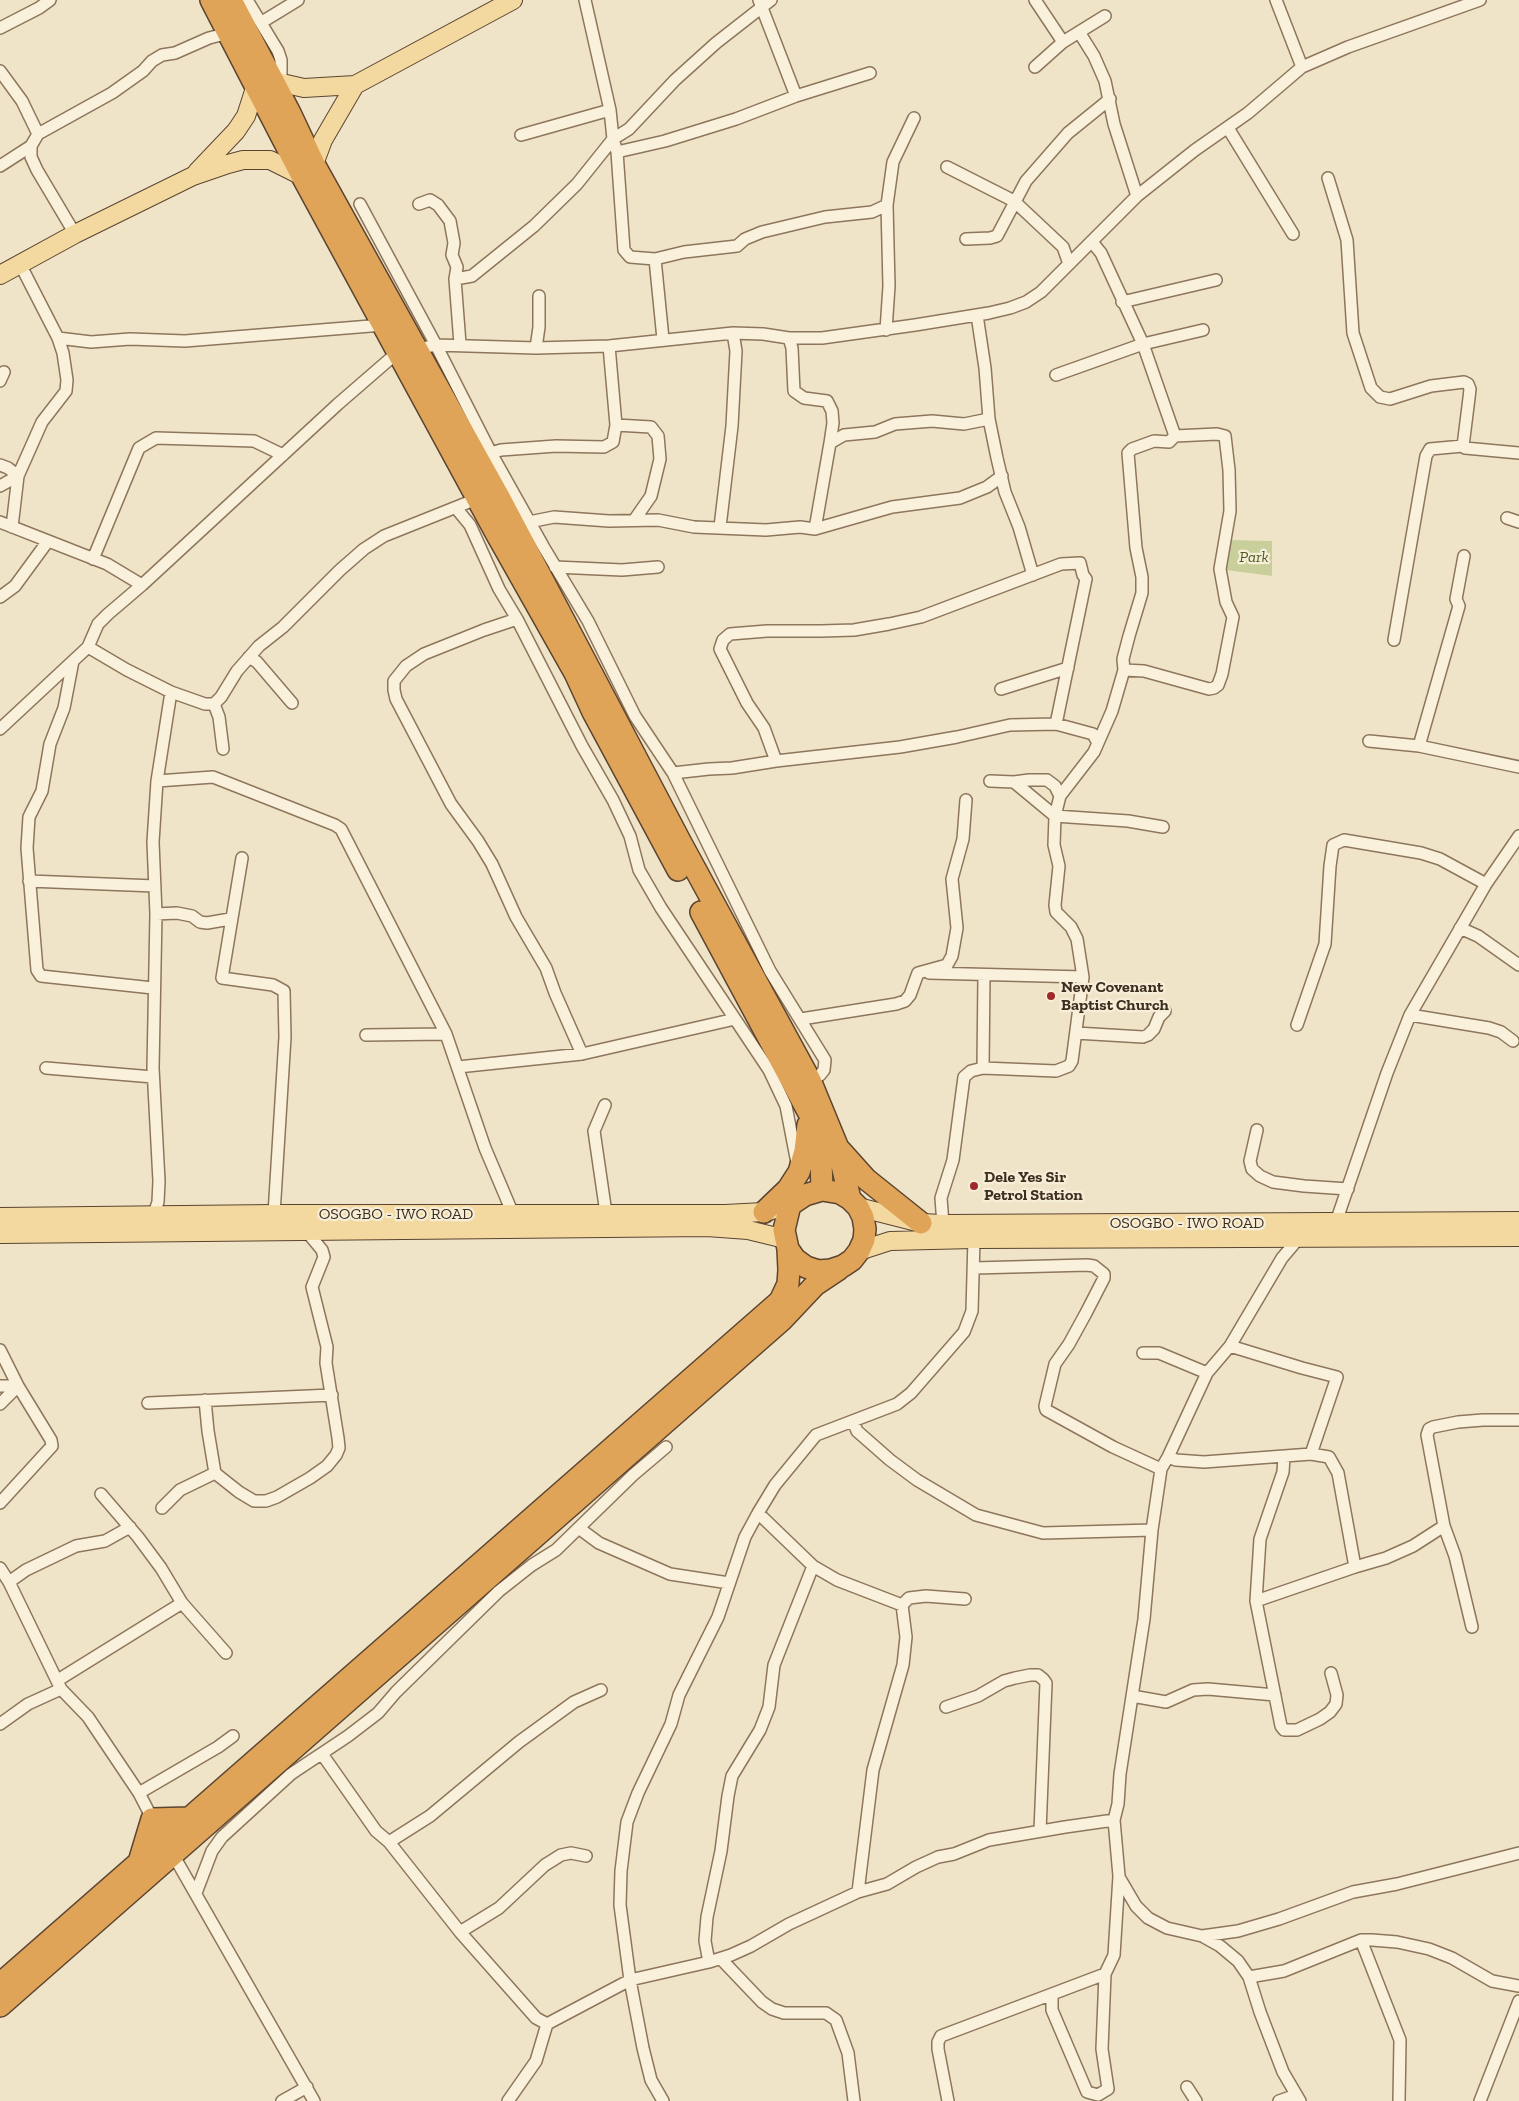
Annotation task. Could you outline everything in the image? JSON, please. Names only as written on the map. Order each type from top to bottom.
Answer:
[{"type":"highway","points":[[211,0],[229,33],[270,83]]},
{"type":"highway","points":[[0,2006],[169,1847],[782,1320],[815,1285],[843,1266],[859,1251],[864,1240],[865,1228],[863,1217],[854,1203],[838,1148],[810,1080],[681,843],[600,707],[575,673],[479,498],[417,349],[383,325],[308,170],[231,0]]},
{"type":"highway","points":[[308,170],[417,349],[535,549],[600,707],[810,1115],[821,1160],[822,1190]]},
{"type":"highway","points":[[764,1212],[788,1189],[799,1172],[805,1151],[810,1115]]},
{"type":"highway","points":[[838,1148],[866,1180],[921,1223]]},
{"type":"highway","points":[[0,1984],[139,1862],[169,1847],[189,1818],[780,1301],[788,1284],[789,1270],[784,1224],[790,1205],[805,1195],[822,1190],[840,1193],[854,1203]]},
{"type":"highway","points":[[786,1244],[796,1259],[806,1267],[818,1271],[831,1270],[843,1266]]},
{"type":"highway","points":[[139,1862],[152,1819],[189,1818]]},
{"type":"main road","points":[[193,176],[236,131],[270,83],[304,88],[355,85],[513,0]]},
{"type":"main road","points":[[0,275],[74,234],[193,176],[255,158],[308,170],[355,85]]},
{"type":"main road","name":"OSOGBO - IWO ROAD","points":[[854,1203],[921,1223],[943,1224],[1519,1221]]},
{"type":"main road","name":"OSOGBO - IWO ROAD","points":[[0,1217],[764,1212],[790,1205]]},
{"type":"main road","name":"OSOGBO - IWO ROAD","points":[[0,1234],[707,1228],[748,1230],[786,1244]]},
{"type":"main road","name":"OSOGBO - IWO ROAD","points":[[859,1251],[890,1242],[974,1238],[1519,1237]]},
{"type":"street","points":[[0,28],[50,0]]},
{"type":"street","points":[[247,0],[262,22],[281,60],[270,83]]},
{"type":"street","points":[[262,22],[298,0]]},
{"type":"street","points":[[585,0],[610,110],[616,152],[624,250],[630,257],[655,260],[684,252],[736,246],[745,239],[762,232],[825,217],[872,212],[887,205]]},
{"type":"street","points":[[455,279],[472,276],[534,226],[577,184],[613,139],[629,129],[675,80],[760,4],[771,0]]},
{"type":"street","points":[[1035,0],[1063,42]]},
{"type":"street","points":[[1276,0],[1302,67]]},
{"type":"street","points":[[0,728],[88,647],[98,624],[338,404],[417,349],[460,344],[536,348],[609,346],[733,333],[763,334],[789,338],[822,338],[977,316],[1010,308],[1026,302],[1042,292],[1137,196],[1195,150],[1228,128],[1302,67],[1348,47],[1480,0]]},
{"type":"street","points":[[760,4],[796,96]]},
{"type":"street","points":[[1035,67],[1063,42],[1104,16]]},
{"type":"street","points":[[1079,32],[1094,56],[1105,81],[1114,124],[1137,196]]},
{"type":"street","points":[[74,234],[37,170],[31,151],[38,134],[112,93],[162,55],[175,53],[209,38],[229,33]]},
{"type":"street","points":[[0,71],[22,101],[38,134]]},
{"type":"street","points":[[616,152],[665,141],[736,119],[796,96],[870,73]]},
{"type":"street","points":[[966,239],[997,236],[1026,181],[1047,155],[1068,133],[1110,99]]},
{"type":"street","points":[[521,135],[610,110]]},
{"type":"street","points":[[886,330],[889,276],[887,205],[893,162],[914,118]]},
{"type":"street","points":[[1228,128],[1292,234]]},
{"type":"street","points":[[0,166],[19,154],[31,151]]},
{"type":"street","points":[[948,167],[1014,201],[1063,247],[1069,264]]},
{"type":"street","points":[[1328,178],[1347,240],[1353,333],[1371,388],[1380,397],[1390,399],[1431,386],[1464,382],[1468,384],[1470,389],[1463,446]]},
{"type":"street","points":[[419,204],[430,200],[446,214],[453,232],[452,255],[457,267],[455,279],[460,344]]},
{"type":"street","points":[[360,204],[417,349],[491,453],[529,522],[535,549],[555,567],[588,621],[636,716],[674,773],[770,971],[825,1060],[824,1070],[820,1075],[810,1080]]},
{"type":"street","points":[[872,212],[881,218],[888,228]]},
{"type":"street","points":[[1092,242],[1104,260],[1143,344],[1175,436]]},
{"type":"street","points":[[655,260],[662,339]]},
{"type":"street","points":[[12,527],[18,476],[42,422],[66,391],[63,352],[58,338],[20,264]]},
{"type":"street","points":[[1122,302],[1216,280]]},
{"type":"street","points":[[536,348],[539,327],[539,296]]},
{"type":"street","points":[[977,316],[985,368],[989,419],[1005,492],[1019,527],[1033,575]]},
{"type":"street","points":[[58,338],[91,342],[130,338],[185,341],[383,325]]},
{"type":"street","points":[[1056,375],[1143,344],[1203,330]]},
{"type":"street","points":[[720,527],[732,426],[736,351],[733,333]]},
{"type":"street","points":[[789,338],[792,348],[794,391],[804,398],[827,401],[832,411],[834,422],[816,529]]},
{"type":"street","points":[[491,453],[501,450],[556,446],[604,447],[613,442],[616,425],[609,346]]},
{"type":"street","points":[[830,443],[844,435],[875,432],[895,424],[932,421],[964,424],[989,419]]},
{"type":"street","points":[[616,425],[651,427],[658,436],[660,459],[651,496],[635,519]]},
{"type":"street","points":[[943,1224],[941,1198],[953,1160],[964,1077],[983,1068],[1056,1071],[1069,1066],[1072,1061],[1083,977],[1077,939],[1071,927],[1056,912],[1055,905],[1059,872],[1054,845],[1055,816],[1060,796],[1095,743],[1112,711],[1124,670],[1123,659],[1142,593],[1142,577],[1136,548],[1128,453],[1132,448],[1154,441],[1169,442],[1175,436],[1217,434],[1225,436],[1229,470],[1230,511],[1220,569],[1226,602],[1233,617],[1222,674],[1218,685],[1208,689],[1144,671],[1124,670]]},
{"type":"street","points":[[93,559],[139,448],[156,438],[254,441],[284,454]]},
{"type":"street","points":[[1394,640],[1426,456],[1430,449],[1463,446],[1465,448],[1519,453]]},
{"type":"street","points":[[0,465],[8,468],[18,476]]},
{"type":"street","points":[[0,486],[18,476]]},
{"type":"street","points":[[529,522],[554,516],[609,521],[658,520],[694,527],[766,530],[800,527],[816,529],[892,507],[960,498],[987,486],[1002,476]]},
{"type":"street","points":[[88,647],[127,670],[171,692],[205,704],[214,704],[249,657],[364,549],[384,536],[479,498]]},
{"type":"street","points":[[456,508],[470,525],[499,589],[517,619],[582,746],[614,800],[630,836],[639,870],[661,908],[769,1070],[786,1106],[799,1172]]},
{"type":"street","points":[[1507,518],[1519,522]]},
{"type":"street","points":[[0,522],[107,564],[142,585]]},
{"type":"street","points":[[0,597],[15,586],[48,541]]},
{"type":"street","points":[[1419,746],[1459,606],[1456,598],[1464,556]]},
{"type":"street","points":[[776,760],[764,728],[747,703],[720,649],[723,640],[730,634],[767,631],[854,630],[889,624],[921,617],[1061,564],[1080,564],[1086,579],[1056,724]]},
{"type":"street","points":[[555,567],[622,570],[658,567]]},
{"type":"street","points":[[517,619],[424,654],[406,666],[393,685],[396,698],[451,804],[492,864],[516,916],[546,968],[582,1054]]},
{"type":"street","points":[[249,657],[257,662],[292,702]]},
{"type":"street","points":[[73,661],[64,708],[50,744],[42,791],[29,817],[27,848],[38,974],[41,976],[153,988]]},
{"type":"street","points":[[1001,689],[1068,668]]},
{"type":"street","points":[[153,1216],[158,1202],[159,1180],[153,1076],[153,988],[156,914],[153,842],[157,781],[171,692]]},
{"type":"street","points":[[214,704],[219,717],[224,749]]},
{"type":"street","points":[[674,773],[732,768],[776,760],[900,747],[1010,725],[1056,724],[1095,743]]},
{"type":"street","points":[[1369,741],[1419,746],[1519,767]]},
{"type":"street","points":[[157,781],[213,778],[335,824],[341,829],[446,1034],[485,1148],[513,1214]]},
{"type":"street","points":[[990,781],[1047,780],[1055,786],[1060,796]]},
{"type":"street","points":[[1014,782],[1055,816],[1128,821],[1163,828]]},
{"type":"street","points":[[918,973],[947,965],[952,956],[957,928],[952,879],[963,839],[966,800]]},
{"type":"street","points":[[681,843],[702,832]]},
{"type":"street","points":[[1336,1222],[1387,1073],[1410,1015],[1486,884],[1519,836]]},
{"type":"street","points":[[1297,1025],[1325,944],[1333,845],[1344,840],[1421,853],[1440,859],[1486,884]]},
{"type":"street","points":[[242,858],[230,919],[222,978],[273,985],[284,991],[285,1037],[274,1214]]},
{"type":"street","points":[[29,880],[155,886]]},
{"type":"street","points":[[156,914],[177,913],[192,916],[200,922],[207,923],[230,919]]},
{"type":"street","points":[[1460,928],[1478,936],[1519,965]]},
{"type":"street","points":[[801,1019],[905,1001],[910,995],[918,973]]},
{"type":"street","points":[[918,973],[1083,977]]},
{"type":"street","points":[[983,1068],[984,975]]},
{"type":"street","points":[[1076,1032],[1143,1038],[1154,1028],[1159,1017],[1165,1011]]},
{"type":"street","points":[[1410,1015],[1489,1028],[1501,1032],[1513,1041]]},
{"type":"street","points":[[458,1067],[582,1054],[735,1019]]},
{"type":"street","points":[[366,1035],[446,1034]]},
{"type":"street","points":[[46,1068],[153,1076]]},
{"type":"street","points":[[605,1104],[594,1131],[606,1213]]},
{"type":"street","points":[[1257,1130],[1250,1160],[1252,1169],[1260,1176],[1280,1183],[1348,1189]]},
{"type":"street","points":[[205,1400],[215,1473],[254,1501],[266,1501],[277,1497],[310,1478],[327,1466],[339,1448],[326,1363],[327,1347],[312,1287],[324,1257],[322,1250],[307,1232]]},
{"type":"street","points":[[663,2101],[651,2080],[643,2048],[630,1980],[620,1904],[621,1871],[627,1822],[638,1793],[671,1724],[679,1695],[718,1617],[745,1537],[758,1512],[775,1485],[816,1435],[897,1404],[936,1366],[964,1332],[972,1311],[974,1238]]},
{"type":"street","points":[[1052,1994],[1052,2010],[1087,2092],[1099,2098],[1108,2089],[1102,2049],[1105,1974],[1114,1955],[1116,1945],[1119,1876],[1114,1820],[1118,1804],[1120,1774],[1144,1619],[1160,1469],[1168,1457],[1207,1373],[1230,1346],[1282,1258],[1299,1238]]},
{"type":"street","points":[[974,1268],[1087,1265],[1094,1266],[1104,1274],[1104,1278],[1082,1321],[1055,1364],[1045,1406],[1046,1410],[1113,1447],[1160,1469]]},
{"type":"street","points":[[1230,1346],[1337,1377],[1312,1454]]},
{"type":"street","points":[[0,1350],[18,1386],[51,1440],[52,1446],[0,1503]]},
{"type":"street","points":[[1143,1353],[1159,1353],[1207,1373]]},
{"type":"street","points":[[0,1386],[18,1386]]},
{"type":"street","points":[[0,1404],[18,1386]]},
{"type":"street","points":[[148,1402],[332,1395]]},
{"type":"street","points":[[1472,1627],[1455,1556],[1444,1526],[1427,1435],[1429,1429],[1475,1421],[1519,1420]]},
{"type":"street","points":[[853,1421],[857,1431],[890,1460],[917,1480],[976,1515],[1043,1533],[1152,1530]]},
{"type":"street","points":[[196,1893],[212,1851],[222,1837],[291,1774],[362,1726],[378,1712],[396,1692],[500,1591],[532,1565],[556,1550],[666,1447]]},
{"type":"street","points":[[1168,1457],[1176,1460],[1204,1462],[1312,1454],[1329,1457],[1338,1473],[1355,1566]]},
{"type":"street","points":[[1284,1457],[1283,1472],[1260,1539],[1256,1601],[1281,1726],[1284,1730],[1297,1730],[1330,1712],[1336,1704],[1337,1696],[1331,1673]]},
{"type":"street","points":[[162,1508],[180,1490],[215,1473]]},
{"type":"street","points":[[100,1494],[130,1527],[161,1568],[182,1603],[226,1652]]},
{"type":"street","points":[[758,1512],[813,1566],[837,1580],[902,1605]]},
{"type":"street","points":[[1256,1601],[1355,1566],[1386,1558],[1413,1546],[1444,1526]]},
{"type":"street","points":[[9,1582],[26,1570],[76,1546],[105,1541],[130,1527]]},
{"type":"street","points":[[580,1529],[599,1543],[670,1574],[708,1580],[727,1589]]},
{"type":"street","points":[[709,1962],[705,1941],[706,1916],[720,1851],[732,1776],[750,1750],[760,1730],[768,1707],[774,1665],[813,1566]]},
{"type":"street","points":[[0,1568],[9,1582],[60,1685],[88,1717],[139,1793],[152,1819],[314,2101]]},
{"type":"street","points":[[902,1605],[909,1598],[926,1596],[965,1599]]},
{"type":"street","points":[[0,1724],[182,1603]]},
{"type":"street","points":[[858,1892],[873,1770],[903,1665],[906,1638],[902,1605]]},
{"type":"street","points":[[946,1707],[978,1696],[1004,1681],[1030,1675],[1038,1675],[1043,1679],[1046,1683],[1040,1831]]},
{"type":"street","points":[[1132,1696],[1166,1702],[1193,1690],[1208,1689],[1276,1695]]},
{"type":"street","points":[[389,1842],[430,1816],[519,1742],[574,1702],[601,1690]]},
{"type":"street","points":[[139,1793],[218,1747],[233,1736]]},
{"type":"street","points":[[322,1754],[376,1831],[389,1842],[460,1932],[536,2018],[547,2024]]},
{"type":"street","points":[[508,2101],[536,2061],[547,2024],[630,1980],[721,1959],[751,1946],[789,1924],[858,1892],[888,1884],[938,1857],[954,1854],[989,1840],[1114,1820]]},
{"type":"street","points":[[460,1932],[499,1908],[544,1864],[561,1855],[571,1853],[586,1856]]},
{"type":"street","points":[[1202,1936],[1246,1928],[1353,1892],[1397,1884],[1519,1853]]},
{"type":"street","points":[[1119,1876],[1136,1906],[1148,1918],[1167,1928],[1202,1936],[1220,1946],[1238,1961],[1249,1977],[1283,2072],[1298,2098],[1279,2101]]},
{"type":"street","points":[[1249,1977],[1284,1971],[1361,1940],[1397,1942],[1429,1949],[1452,1958],[1492,1981],[1519,1986]]},
{"type":"street","points":[[1361,1940],[1400,2040],[1399,2101]]},
{"type":"street","points":[[721,1959],[762,2002],[772,2009],[784,2013],[826,2014],[836,2020],[848,2053],[854,2101]]},
{"type":"street","points":[[948,2101],[938,2050],[938,2042],[941,2036],[1105,1974]]},
{"type":"street","points":[[1480,2101],[1519,2001]]},
{"type":"street","points":[[282,2101],[307,2087]]},
{"type":"street","points":[[1187,2087],[1196,2101]]},
{"type":"green space","name":"Park","points":[[1228,540],[1272,541],[1272,576],[1226,570]]},
{"type":"place","name":"New Covenant Baptist Church","points":[[1051,996]]},
{"type":"place","name":"Dele Yes Sir Petrol Station","points":[[974,1186]]}]
